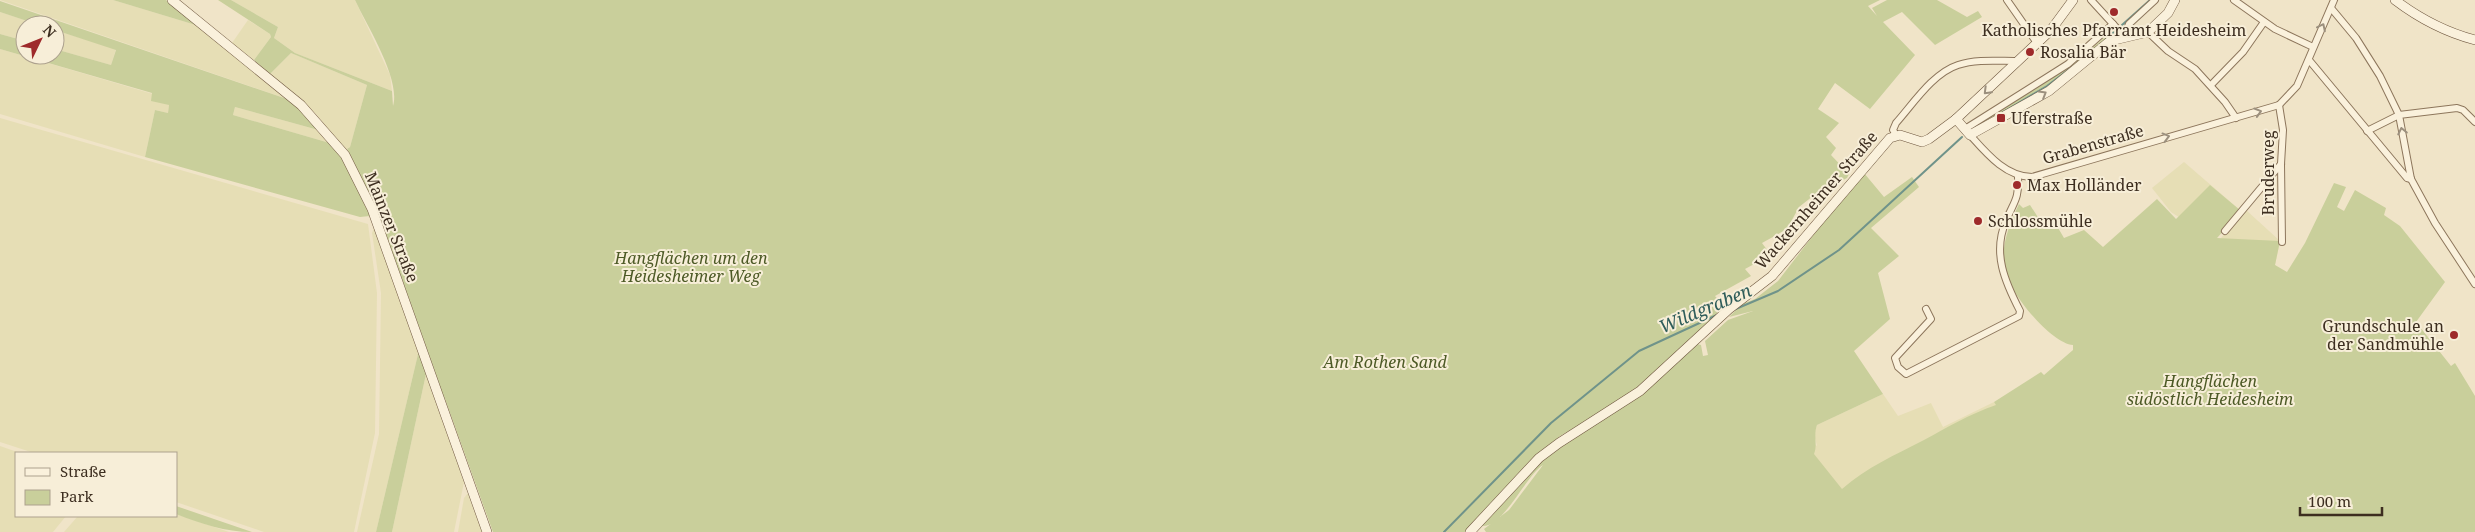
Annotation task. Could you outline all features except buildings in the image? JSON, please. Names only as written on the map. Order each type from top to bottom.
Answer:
[{"type":"street","name":"Mainzer Straße","points":[[172,0],[301,105],[345,155],[362,187],[376,221],[487,532]]},
{"type":"street","points":[[2007,0],[2037,43]]},
{"type":"street","points":[[1896,135],[1922,142],[1929,140],[1971,106],[2016,61],[2051,30],[2073,0]]},
{"type":"street","points":[[2091,0],[2124,36]]},
{"type":"street","points":[[2124,36],[2129,24],[2155,0]]},
{"type":"street","points":[[1968,132],[2049,91],[2104,45],[2124,36],[2148,32],[2168,13],[2175,0]]},
{"type":"street","points":[[2234,0],[2264,22],[2298,41],[2313,46]]},
{"type":"street","points":[[2279,105],[2297,86],[2334,0]]},
{"type":"street","points":[[2395,0],[2414,15],[2437,27],[2475,40]]},
{"type":"street","points":[[2332,8],[2369,57],[2399,115],[2412,174],[2411,179]]},
{"type":"street","points":[[2211,85],[2243,52],[2264,22]]},
{"type":"street","points":[[1968,132],[2068,64],[2113,24]]},
{"type":"street","points":[[2148,32],[2211,85],[2236,118]]},
{"type":"street","points":[[2309,60],[2407,178],[2411,179],[2435,223],[2475,284]]},
{"type":"street","name":"Wackernheimer Straße","points":[[1470,532],[1540,458],[1558,443],[1640,391],[1721,316],[1772,276],[1851,182],[1890,138],[1896,135],[1894,126],[1934,81],[1957,65],[1979,62],[2016,61]]},
{"type":"street","name":"Grabenstraße","points":[[2018,177],[2032,177],[2279,105]]},
{"type":"street","name":"Bruderweg","points":[[2279,105],[2283,130],[2280,164],[2282,242]]},
{"type":"street","points":[[2368,131],[2399,115],[2457,108],[2463,110],[2475,122]]},
{"type":"street","points":[[1926,309],[1931,319],[1896,358],[1898,367],[1906,374],[2021,314],[2005,281],[2000,254],[2005,223],[2019,196],[2018,177],[1994,160],[1956,118]]},
{"type":"street","points":[[2225,231],[2280,164]]},
{"type":"shaded area","points":[[0,0],[113,0],[199,26],[290,100],[65,22],[65,15],[44,15]]},
{"type":"shaded area","points":[[231,0],[355,0],[390,75],[392,91],[295,53],[274,38],[278,27]]},
{"type":"shaded area","points":[[0,12],[15,17],[15,38],[0,34]]},
{"type":"shaded area","points":[[248,20],[270,34],[271,37],[254,60],[232,43]]},
{"type":"shaded area","points":[[65,33],[116,49],[111,65],[65,52]]},
{"type":"shaded area","points":[[0,49],[15,53],[15,65],[54,65],[153,94],[169,105],[168,113],[155,110],[145,157],[0,114]]},
{"type":"shaded area","points":[[291,53],[367,85],[350,147],[347,149],[344,149],[317,115],[270,74]]},
{"type":"shaded area","points":[[235,107],[322,131],[333,144],[233,115]]},
{"type":"shaded area","points":[[0,118],[368,224],[377,293],[375,433],[354,532],[264,532],[178,503],[178,452],[31,452],[0,442]]},
{"type":"shaded area","points":[[2184,162],[2241,211],[2215,240],[2171,212],[2152,188]]},
{"type":"shaded area","points":[[2246,210],[2280,241],[2276,267],[2221,238]]},
{"type":"shaded area","points":[[374,228],[419,350],[376,532],[357,532],[379,434],[381,293],[372,233]]},
{"type":"shaded area","points":[[426,374],[464,482],[454,532],[392,532]]},
{"type":"shaded area","points":[[1883,394],[1898,416],[1931,403],[1943,427],[1994,402],[2021,430],[1869,532],[1724,427],[1776,415],[1817,446],[1814,434],[1817,425]]},
{"type":"shaded area","points":[[0,446],[17,452],[15,452],[15,517],[65,517],[53,532],[0,532]]},
{"type":"shaded area","points":[[468,493],[482,532],[458,532],[464,498]]},
{"type":"shaded area","points":[[178,515],[229,532],[64,532],[77,517],[178,517]]},
{"type":"green space","points":[[113,0],[166,0],[199,26]]},
{"type":"green space","name":"Hangflächen um den Heidesheimer Weg","points":[[218,0],[231,0],[278,27],[274,38],[295,53],[392,91],[393,106],[394,95],[388,67],[355,0],[1880,0],[1868,6],[1877,16],[1872,8],[1887,0],[1937,0],[1967,17],[1978,11],[1982,17],[1935,45],[1902,12],[1883,22],[1915,55],[1870,109],[1835,83],[1818,109],[1839,123],[1826,137],[1836,148],[1831,155],[1849,174],[1847,178],[1813,196],[1799,207],[1787,229],[1762,243],[1771,255],[1745,269],[1751,276],[1715,296],[1723,305],[1709,323],[1645,383],[1611,407],[1560,436],[1513,480],[1466,532],[493,532],[445,399],[439,388],[440,386],[377,209],[347,149],[350,147],[367,85],[291,53],[270,74],[254,60],[271,37],[270,34]]},
{"type":"green space","points":[[0,1],[41,15],[15,15],[15,17],[0,12]]},
{"type":"green space","points":[[65,23],[290,100],[322,131],[235,107],[233,115],[333,144],[350,171],[370,216],[360,217],[145,157],[155,110],[168,113],[169,105],[151,101],[152,93],[55,65],[65,65],[65,52],[111,65],[116,50],[65,33]]},
{"type":"green space","points":[[2114,30],[2115,33],[2111,39],[2051,86],[1977,128],[1978,123],[2065,70]]},
{"type":"green space","points":[[0,34],[15,38],[15,53],[0,49]]},
{"type":"green space","name":"Hangflächen südöstlich Heidesheim","points":[[1864,173],[1884,197],[1912,177],[1919,187],[1871,228],[1899,256],[1878,273],[1890,319],[1854,351],[1883,394],[1817,425],[1814,454],[1842,489],[1861,474],[1882,462],[1977,412],[1996,405],[1994,402],[2041,372],[2044,375],[2073,350],[2073,345],[2053,335],[2031,314],[2007,277],[2003,258],[2005,242],[2019,204],[2023,208],[2030,205],[2043,225],[2054,221],[2064,238],[2084,230],[2103,247],[2157,199],[2176,219],[2210,185],[2241,211],[2217,238],[2280,241],[2275,265],[2287,272],[2305,243],[2334,183],[2346,187],[2337,207],[2344,211],[2355,190],[2386,208],[2384,215],[2400,226],[2445,282],[2416,322],[2451,366],[2455,363],[2475,396],[2475,532],[1486,532],[1484,529],[1493,522],[1489,525],[1481,526],[1532,467],[1697,344],[1701,345],[1703,356],[1708,355],[1705,341],[1728,320],[1753,311],[1729,317],[1742,304],[1755,299],[1778,281],[1845,194]],"holes":[[[1543,465],[1509,510],[1499,517],[1506,511],[1529,479]]]},
{"type":"green space","points":[[419,350],[426,374],[392,532],[376,532]]},
{"type":"green space","points":[[178,507],[252,532],[223,529],[178,515]]},
{"type":"waterway","name":"Wildgraben","points":[[2122,25],[2150,0]]},
{"type":"waterway","name":"Wildgraben","points":[[2106,39],[2114,32]]},
{"type":"waterway","name":"Wildgraben","points":[[2003,112],[2047,86],[2072,67]]},
{"type":"waterway","name":"Wildgraben","points":[[1731,311],[1778,291],[1839,250],[1962,137]]},
{"type":"waterway","name":"Wildgraben","points":[[1444,532],[1551,423],[1639,351],[1719,314]]},
{"type":"place","name":"Katholisches Pfarramt Heidesheim","points":[[2114,12]]},
{"type":"place","name":"Rosalia Bär","points":[[2030,52]]},
{"type":"place","name":"Uferstraße","points":[[2001,118]]},
{"type":"place","name":"Max Holländer","points":[[2017,185]]},
{"type":"place","name":"Schlossmühle","points":[[1978,221]]},
{"type":"place","name":"Grundschule an der Sandmühle","points":[[2454,335]]},
{"type":"park label","name":"Am Rothen Sand","points":[[1385,362]]}]
